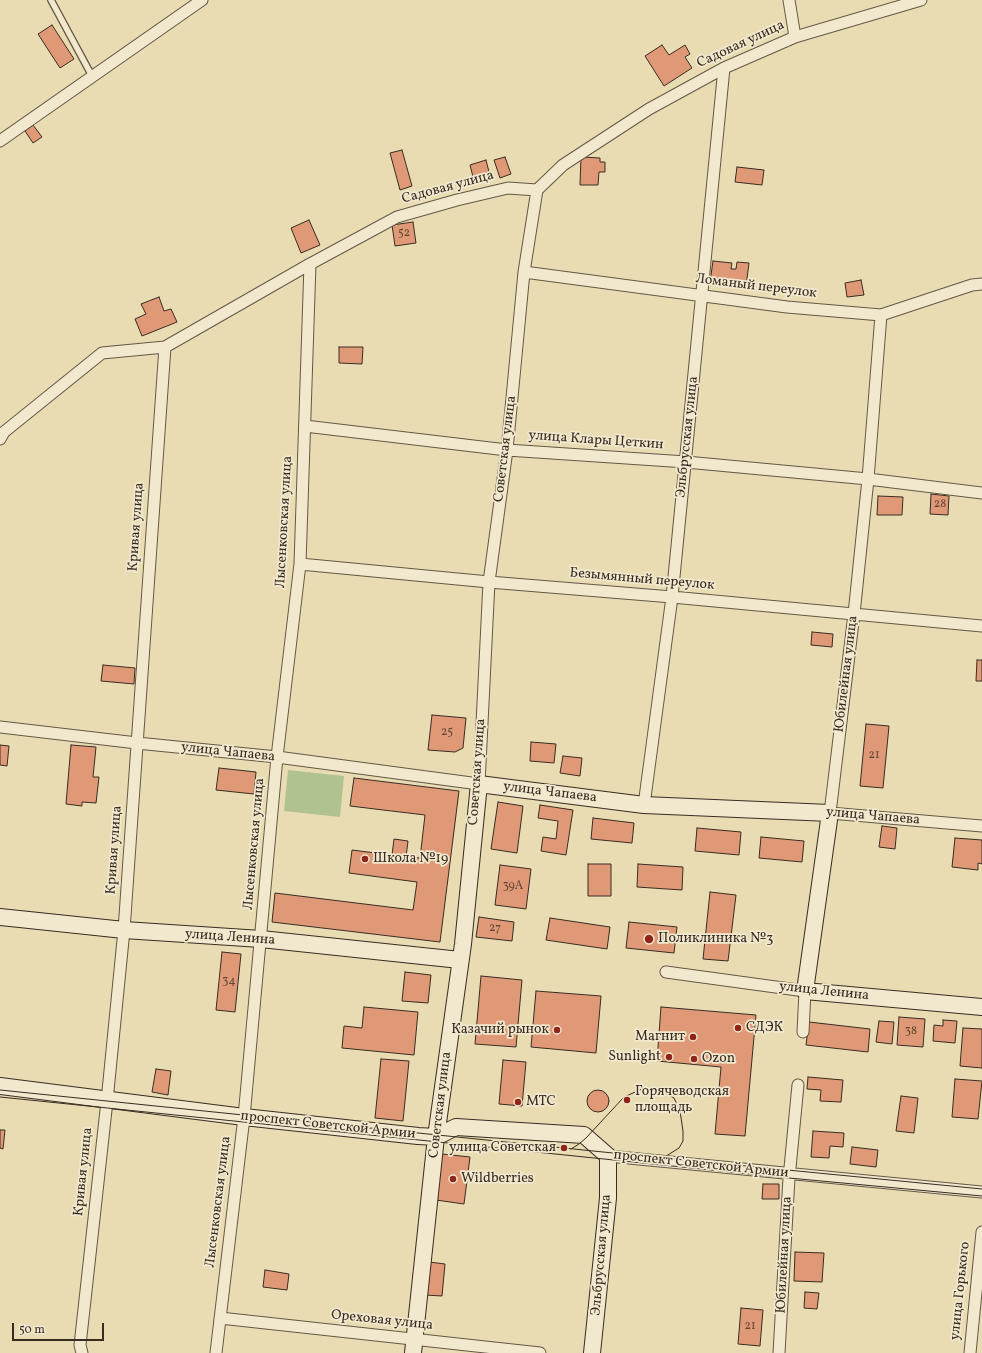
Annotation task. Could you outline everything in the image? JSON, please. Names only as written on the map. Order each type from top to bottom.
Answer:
[{"type":"main road","name":"улица Чапаева","points":[[479,784],[644,805],[830,813]]},
{"type":"main road","name":"Советская улица","points":[[414,1347],[436,1137],[463,944],[479,784]]},
{"type":"main road","name":"Юбилейная улица","points":[[805,991],[830,813]]},
{"type":"main road","name":"улица Ленина","points":[[0,917],[124,930],[261,939],[460,960]]},
{"type":"main road","name":"улица Ленина","points":[[805,991],[982,1007]]},
{"type":"main road","name":"проспект Советской Армии","points":[[0,1086],[107,1101],[410,1135],[436,1137],[456,1127],[584,1135],[608,1156]]},
{"type":"main road","name":"Эльбрусская улица","points":[[592,1353],[608,1198],[608,1156]]},
{"type":"street","points":[[0,142],[202,0]]},
{"type":"street","points":[[789,0],[795,37]]},
{"type":"street","name":"Садовая улица","points":[[0,439],[4,432],[102,353],[165,347],[310,264],[397,217],[457,200],[508,188],[536,190],[563,165],[637,117],[724,68],[795,37],[921,0]]},
{"type":"street","name":"Эльбрусская улица","points":[[644,805],[672,597],[724,68]]},
{"type":"street","name":"Советская улица","points":[[479,784],[489,582],[507,450],[524,272],[536,190]]},
{"type":"street","name":"Лысенковская улица","points":[[216,1353],[244,1117],[277,757],[300,564],[310,264]]},
{"type":"street","name":"Ломаный переулок","points":[[524,272],[787,307],[881,315],[972,285],[982,284]]},
{"type":"street","name":"Юбилейная улица","points":[[830,813],[854,614],[868,479],[881,315]]},
{"type":"street","name":"Кривая улица","points":[[82,1353],[80,1346],[124,930],[165,347]]},
{"type":"street","name":"улица Клары Цеткин","points":[[305,426],[507,450],[686,462],[868,479],[982,493]]},
{"type":"street","name":"Безымянный переулок","points":[[300,564],[982,626]]},
{"type":"street","name":"улица Чапаева","points":[[0,727],[277,757],[479,784]]},
{"type":"street","name":"улица Чапаева","points":[[830,813],[982,826]]},
{"type":"street","name":"улица Ленина","points":[[666,972],[805,991]]},
{"type":"street","name":"Юбилейная улица","points":[[803,1032],[805,991]]},
{"type":"street","name":"Юбилейная улица","points":[[779,1353],[789,1174],[798,1085]]},
{"type":"street","name":"проспект Советской Армии","points":[[608,1156],[982,1192]]},
{"type":"street","name":"улица Горького","points":[[970,1353],[982,1232]]},
{"type":"street","name":"Ореховая улица","points":[[220,1318],[414,1347],[540,1353]]},
{"type":"lane","points":[[51,0],[92,76]]},
{"type":"green space","points":[[288,770],[344,776],[340,817],[284,811]]},
{"type":"building","points":[[52,25],[74,59],[60,68],[38,34]]},
{"type":"building","points":[[662,45],[669,55],[685,45],[690,54],[685,57],[692,68],[664,86],[645,56]]},
{"type":"building","points":[[33,125],[42,137],[33,143],[25,131]]},
{"type":"building","points":[[402,150],[412,186],[400,190],[390,153]]},
{"type":"building","points":[[505,157],[511,174],[500,178],[494,160]]},
{"type":"building","points":[[581,157],[600,158],[600,162],[605,162],[605,172],[599,172],[598,185],[580,185]]},
{"type":"building","points":[[486,160],[489,172],[473,177],[470,165]]},
{"type":"building","points":[[737,167],[764,170],[762,185],[735,182]]},
{"type":"building","points":[[309,220],[320,245],[301,253],[291,228]]},
{"type":"building","points":[[413,222],[416,243],[395,246],[392,225]]},
{"type":"building","points":[[713,261],[732,263],[731,269],[736,269],[737,262],[749,263],[746,286],[710,282]]},
{"type":"building","points":[[861,280],[864,295],[847,297],[845,283]]},
{"type":"building","points":[[159,297],[164,311],[171,309],[177,322],[142,336],[135,319],[146,314],[141,304]]},
{"type":"building","points":[[339,347],[363,347],[362,364],[339,363]]},
{"type":"building","points":[[931,494],[949,496],[948,515],[930,514]]},
{"type":"building","points":[[878,496],[903,497],[902,515],[877,515]]},
{"type":"building","points":[[812,632],[833,634],[832,647],[811,645]]},
{"type":"building","points":[[977,660],[982,660],[982,681],[976,681]]},
{"type":"building","points":[[103,665],[135,668],[134,684],[101,681]]},
{"type":"building","points":[[432,715],[466,718],[463,748],[455,752],[428,750]]},
{"type":"building","points":[[866,724],[889,726],[883,788],[860,786]]},
{"type":"building","points":[[531,742],[556,744],[554,763],[530,761]]},
{"type":"building","points":[[0,745],[9,746],[7,766],[0,765]]},
{"type":"building","points":[[71,745],[96,747],[93,777],[99,777],[96,803],[82,802],[82,806],[66,804]]},
{"type":"building","points":[[563,756],[582,758],[580,776],[560,773]]},
{"type":"building","points":[[219,768],[256,772],[254,794],[216,790]]},
{"type":"building","points":[[354,778],[459,791],[440,942],[272,922],[275,893],[413,910],[417,882],[349,873],[352,850],[392,855],[394,839],[408,841],[406,857],[420,858],[425,815],[350,806]]},
{"type":"building","points":[[498,802],[523,806],[517,853],[491,849]]},
{"type":"building","points":[[540,805],[573,810],[566,855],[541,851],[543,837],[556,839],[558,821],[538,818]]},
{"type":"building","points":[[593,818],[634,823],[632,843],[591,839]]},
{"type":"building","points":[[882,826],[897,828],[895,849],[879,847]]},
{"type":"building","points":[[697,828],[741,832],[739,855],[695,851]]},
{"type":"building","points":[[761,837],[804,841],[802,862],[759,858]]},
{"type":"building","points":[[955,838],[982,840],[982,864],[978,863],[978,870],[952,867]]},
{"type":"building","points":[[588,864],[611,864],[611,896],[588,896]]},
{"type":"building","points":[[638,864],[683,867],[682,890],[637,887]]},
{"type":"building","points":[[500,865],[531,869],[526,909],[495,905]]},
{"type":"building","points":[[710,892],[736,895],[728,961],[703,959]]},
{"type":"building","points":[[479,917],[514,922],[512,941],[476,937]]},
{"type":"building","points":[[550,918],[610,927],[607,949],[546,940]]},
{"type":"building","points":[[629,922],[677,927],[674,953],[626,948]]},
{"type":"building","points":[[222,952],[241,954],[235,1012],[216,1010]]},
{"type":"building","points":[[405,972],[431,975],[428,1003],[402,1001]]},
{"type":"building","points":[[481,976],[522,980],[516,1047],[475,1044]]},
{"type":"building","points":[[536,991],[601,996],[596,1053],[531,1047]]},
{"type":"building","points":[[364,1007],[418,1012],[414,1055],[342,1048],[344,1026],[362,1028]]},
{"type":"building","points":[[661,1007],[756,1015],[745,1136],[715,1134],[721,1067],[657,1061]]},
{"type":"building","points":[[899,1017],[925,1019],[923,1047],[897,1045]]},
{"type":"building","points":[[943,1020],[957,1021],[955,1043],[933,1041],[934,1025],[943,1026]]},
{"type":"building","points":[[879,1021],[894,1022],[892,1044],[876,1042]]},
{"type":"building","points":[[809,1022],[870,1029],[868,1052],[806,1045]]},
{"type":"building","points":[[963,1028],[982,1029],[982,1068],[960,1066]]},
{"type":"building","points":[[381,1059],[409,1061],[403,1121],[375,1118]]},
{"type":"building","points":[[503,1060],[526,1062],[522,1106],[499,1104]]},
{"type":"building","points":[[156,1069],[171,1071],[168,1095],[152,1092]]},
{"type":"building","points":[[808,1077],[843,1080],[841,1102],[820,1101],[821,1090],[807,1089]]},
{"type":"building","points":[[955,1079],[982,1081],[978,1119],[952,1117]]},
{"type":"building","points":[[598,1090],[606,1093],[609,1101],[606,1109],[598,1112],[590,1109],[587,1101],[590,1093]]},
{"type":"building","points":[[901,1096],[918,1098],[914,1133],[896,1131]]},
{"type":"building","points":[[0,1130],[5,1130],[3,1149],[0,1148]]},
{"type":"building","points":[[813,1131],[844,1133],[843,1147],[830,1146],[829,1158],[811,1157]]},
{"type":"building","points":[[852,1147],[878,1150],[876,1167],[850,1164]]},
{"type":"building","name":"Wildberries","points":[[442,1154],[470,1157],[464,1204],[436,1200]]},
{"type":"building","points":[[763,1184],[779,1184],[779,1199],[762,1199]]},
{"type":"building","points":[[795,1252],[824,1253],[822,1282],[794,1281]]},
{"type":"building","points":[[429,1262],[445,1264],[442,1296],[425,1295]]},
{"type":"building","points":[[265,1270],[289,1274],[287,1290],[263,1287]]},
{"type":"building","points":[[805,1292],[819,1293],[817,1309],[804,1308]]},
{"type":"building","points":[[741,1308],[763,1310],[760,1346],[738,1344]]},
{"type":"tram line","points":[[571,1149],[586,1138],[624,1097],[642,1089],[658,1089],[674,1098],[680,1111],[683,1131],[683,1141],[679,1148],[663,1158]]},
{"type":"tram line","points":[[0,1090],[603,1152],[982,1189]]},
{"type":"tram line","points":[[0,1097],[789,1178],[982,1196]]},
{"type":"place","name":"Школа №19","points":[[365,859]]},
{"type":"place","name":"Поликлиника №3","points":[[649,939]]},
{"type":"place","name":"СДЭК","points":[[738,1028]]},
{"type":"place","name":"Казачий рынок","points":[[557,1030]]},
{"type":"place","name":"Магнит","points":[[693,1037]]},
{"type":"place","name":"Sunlight","points":[[669,1057]]},
{"type":"place","name":"Ozon","points":[[694,1059]]},
{"type":"place","name":"Горячеводская площадь","points":[[627,1100]]},
{"type":"place","name":"МТС","points":[[518,1102]]},
{"type":"place","name":"улица Советская","points":[[564,1148]]},
{"type":"place","name":"Wildberries","points":[[453,1179]]}]
